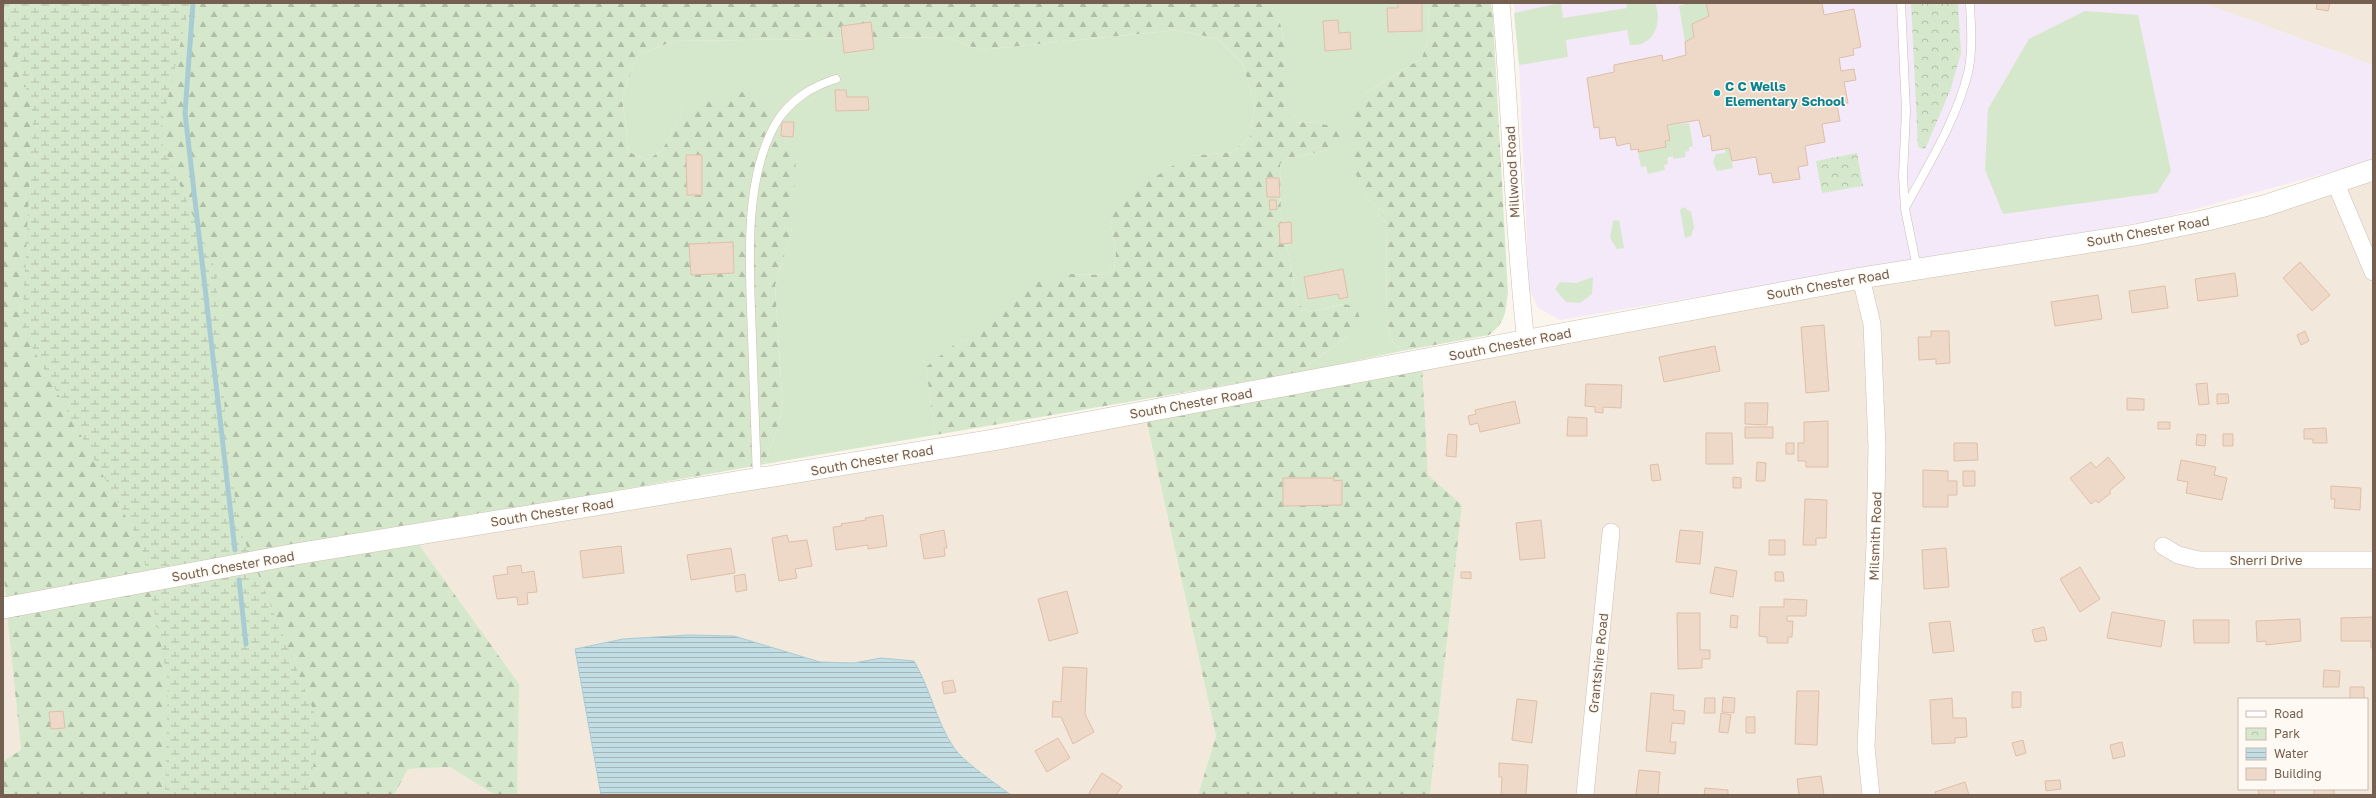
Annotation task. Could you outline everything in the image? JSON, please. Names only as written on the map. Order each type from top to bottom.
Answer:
[{"type":"street","name":"Millwood Road","points":[[1501,3],[1508,76],[1518,270],[1526,342]]},
{"type":"street","name":"South Chester Road","points":[[3,608],[296,554],[757,480],[993,440],[1526,342],[1861,278],[2134,235],[2200,222],[2264,206],[2336,184],[2373,170]]},
{"type":"street","points":[[2336,184],[2373,272]]},
{"type":"street","name":"Milsmith Road","points":[[1861,278],[1872,324],[1877,447],[1875,544],[1867,733],[1871,795]]},
{"type":"street","name":"Grantshire Road","points":[[1585,795],[1611,532]]},
{"type":"street","name":"Sherri Drive","points":[[2163,546],[2178,555],[2199,560],[2373,560]]},
{"type":"lane","points":[[1901,3],[1906,111],[1903,176],[1905,209],[1917,268]]},
{"type":"lane","points":[[1905,209],[1935,153],[1960,98],[1968,72],[1972,46],[1970,3]]},
{"type":"lane","points":[[757,480],[750,271],[750,233],[757,180],[768,140],[776,122],[791,104],[810,89],[836,79]]},
{"type":"shaded area","name":"C C Wells Elementary School","points":[[1514,3],[2203,3],[2373,65],[2373,158],[2356,165],[2155,220],[1560,320],[1538,308],[1529,288],[1519,65]]},
{"type":"shaded area","points":[[2203,3],[2373,3],[2373,65]]},
{"type":"shaded area","points":[[2373,170],[2373,795],[1430,795],[1462,505],[1428,475],[1421,361],[2135,235]]},
{"type":"shaded area","points":[[1145,414],[1216,736],[1198,795],[515,795],[414,538]]},
{"type":"shaded area","points":[[3,571],[21,750],[3,761]]},
{"type":"shaded area","points":[[450,767],[495,795],[394,795],[408,769]]},
{"type":"green space","points":[[3,3],[1267,3],[1278,13],[1284,41],[1284,109],[1293,122],[1320,123],[1341,130],[1342,139],[1328,150],[1288,158],[1280,164],[1281,216],[1298,304],[1309,312],[1344,304],[1356,307],[1360,318],[1351,334],[1297,373],[935,435],[926,367],[1033,283],[1072,274],[1105,275],[1114,269],[1116,252],[1110,219],[1120,198],[1189,156],[1233,152],[1250,137],[1255,103],[1242,63],[1218,39],[1178,30],[980,50],[947,37],[674,41],[638,55],[622,96],[629,152],[648,160],[663,149],[683,109],[749,90],[765,102],[796,158],[792,229],[775,286],[783,410],[765,464],[6,599],[3,571]]},
{"type":"green space","points":[[4,3],[190,3],[159,136],[216,270],[226,430],[239,527],[321,729],[307,795],[165,795],[168,680],[141,544],[22,329],[33,115]]},
{"type":"green space","points":[[1267,3],[1428,3],[1429,36],[1422,58],[1364,94],[1364,196],[1379,208],[1386,224],[1387,318],[1390,339],[1402,351],[1297,373],[1351,334],[1343,304],[1309,312],[1298,304],[1281,216],[1280,164],[1288,158],[1328,150],[1320,123],[1292,122],[1284,109],[1284,41],[1278,14]]},
{"type":"green space","points":[[1428,3],[1491,3],[1508,293],[1504,317],[1499,326],[1489,335],[1402,351],[1390,339],[1387,318],[1386,224],[1379,208],[1364,196],[1356,174],[1352,113],[1364,94],[1422,58],[1429,36]]},
{"type":"green space","points":[[1561,3],[1563,18],[1627,8],[1626,3],[1655,3],[1658,14],[1657,26],[1652,36],[1640,44],[1630,45],[1627,30],[1566,40],[1568,57],[1519,65],[1514,13]]},
{"type":"green space","points":[[1688,3],[1706,3],[1709,16],[1693,24],[1694,37],[1685,42],[1679,6]]},
{"type":"green space","points":[[1911,3],[1958,3],[1961,53],[1950,91],[1925,149],[1918,147]]},
{"type":"green space","points":[[2085,11],[2138,15],[2171,171],[2157,193],[2003,214],[1985,170],[1988,109],[2029,39]]},
{"type":"green space","points":[[1178,30],[1218,39],[1242,63],[1255,103],[1250,137],[1233,152],[1189,156],[1110,219],[1116,252],[1114,269],[1105,275],[1072,274],[926,367],[935,435],[765,464],[783,410],[775,286],[792,229],[683,109],[663,149],[648,160],[629,152],[622,96],[638,55],[674,41],[947,37],[980,50]]},
{"type":"green space","points":[[1689,123],[1693,146],[1689,147],[1689,151],[1685,152],[1686,157],[1673,159],[1673,156],[1667,158],[1668,164],[1664,165],[1665,170],[1648,174],[1646,166],[1641,167],[1638,152],[1670,140],[1667,125]]},
{"type":"green space","points":[[1729,148],[1733,168],[1717,171],[1713,162],[1716,154],[1725,153],[1725,149]]},
{"type":"green space","points":[[1857,153],[1863,186],[1822,193],[1816,161]]},
{"type":"green space","points":[[1683,207],[1691,212],[1694,227],[1691,236],[1685,238],[1680,210]]},
{"type":"green space","points":[[1619,220],[1624,248],[1617,249],[1610,238],[1613,221]]},
{"type":"green space","points":[[1593,277],[1592,294],[1580,303],[1566,302],[1555,289],[1560,282],[1576,283]]},
{"type":"green space","points":[[1422,365],[1428,475],[1462,505],[1430,795],[1198,795],[1216,736],[1145,414]]},
{"type":"green space","points":[[414,538],[519,684],[517,795],[495,795],[450,767],[408,769],[394,795],[3,795],[3,761],[21,750],[7,613]]},
{"type":"water","points":[[689,635],[734,636],[820,662],[854,663],[881,658],[914,661],[920,671],[942,727],[954,748],[973,766],[1011,795],[601,795],[575,649],[623,639]]},
{"type":"building","points":[[1398,3],[1422,3],[1422,31],[1388,32],[1387,8],[1398,8]]},
{"type":"building","name":"C C Wells Elementary School","points":[[1706,3],[1822,3],[1824,15],[1854,9],[1861,47],[1853,49],[1854,55],[1839,58],[1841,71],[1854,69],[1856,80],[1844,82],[1848,103],[1837,105],[1840,121],[1822,124],[1825,142],[1805,146],[1808,165],[1798,167],[1800,179],[1773,183],[1771,173],[1759,175],[1756,157],[1732,161],[1729,148],[1712,151],[1710,135],[1703,137],[1699,120],[1667,125],[1670,140],[1665,141],[1666,147],[1638,152],[1639,149],[1631,150],[1630,143],[1617,146],[1615,137],[1600,139],[1599,127],[1594,128],[1587,78],[1614,72],[1614,65],[1662,55],[1663,61],[1686,55],[1685,42],[1694,37],[1692,24],[1709,16]]},
{"type":"building","points":[[2317,3],[2330,3],[2328,11],[2316,9]]},
{"type":"building","points":[[1338,20],[1339,33],[1350,32],[1351,49],[1325,51],[1323,21]]},
{"type":"building","points":[[871,22],[874,49],[844,53],[841,26]]},
{"type":"building","points":[[835,90],[846,90],[847,97],[868,97],[869,110],[836,111]]},
{"type":"building","points":[[782,122],[794,122],[793,137],[781,136]]},
{"type":"building","points":[[686,155],[702,155],[702,195],[687,195]]},
{"type":"building","points":[[1266,178],[1279,178],[1280,197],[1267,197]]},
{"type":"building","points":[[1269,200],[1276,200],[1277,209],[1270,210]]},
{"type":"building","points":[[1291,222],[1292,243],[1280,244],[1279,223]]},
{"type":"building","points":[[733,242],[734,273],[691,275],[689,244]]},
{"type":"building","points":[[2300,262],[2330,295],[2312,311],[2283,278]]},
{"type":"building","points":[[1343,269],[1348,297],[1339,299],[1338,294],[1308,299],[1304,277]]},
{"type":"building","points":[[2235,273],[2238,296],[2198,301],[2195,279]]},
{"type":"building","points":[[2165,286],[2168,308],[2132,313],[2129,291]]},
{"type":"building","points":[[2098,295],[2102,319],[2055,326],[2051,302]]},
{"type":"building","points":[[1824,325],[1829,391],[1806,393],[1801,327]]},
{"type":"building","points":[[1931,331],[1949,331],[1950,363],[1936,364],[1936,359],[1919,360],[1918,337],[1931,337]]},
{"type":"building","points":[[2305,331],[2309,341],[2301,345],[2297,335]]},
{"type":"building","points":[[1715,346],[1720,371],[1664,382],[1659,357]]},
{"type":"building","points":[[2207,383],[2209,404],[2199,405],[2196,384]]},
{"type":"building","points":[[1586,384],[1622,385],[1621,408],[1603,407],[1603,413],[1595,412],[1595,407],[1585,406]]},
{"type":"building","points":[[2217,394],[2228,394],[2229,403],[2217,404]]},
{"type":"building","points":[[2127,398],[2144,399],[2144,410],[2127,410]]},
{"type":"building","points":[[1515,401],[1520,423],[1480,432],[1478,423],[1470,425],[1468,416],[1476,414],[1475,410]]},
{"type":"building","points":[[1745,403],[1768,403],[1767,425],[1745,424]]},
{"type":"building","points":[[1568,417],[1587,418],[1587,436],[1567,436]]},
{"type":"building","points":[[1828,421],[1828,467],[1806,467],[1806,461],[1798,461],[1798,443],[1804,443],[1804,422]]},
{"type":"building","points":[[2158,422],[2170,422],[2170,429],[2158,429]]},
{"type":"building","points":[[1745,427],[1773,427],[1773,438],[1745,438]]},
{"type":"building","points":[[2326,428],[2327,443],[2313,443],[2313,439],[2304,439],[2304,429]]},
{"type":"building","points":[[1706,433],[1732,433],[1733,464],[1706,464]]},
{"type":"building","points":[[1448,434],[1457,435],[1456,457],[1446,456]]},
{"type":"building","points":[[2197,434],[2206,435],[2205,446],[2196,445]]},
{"type":"building","points":[[2223,434],[2233,434],[2233,446],[2223,446]]},
{"type":"building","points":[[1786,443],[1794,443],[1794,454],[1786,454]]},
{"type":"building","points":[[1954,443],[1977,443],[1978,460],[1954,461]]},
{"type":"building","points":[[2108,457],[2125,478],[2109,491],[2111,493],[2098,503],[2096,500],[2091,504],[2070,478],[2091,462],[2096,468]]},
{"type":"building","points":[[2181,460],[2216,467],[2214,475],[2227,478],[2222,500],[2186,493],[2188,482],[2177,480]]},
{"type":"building","points":[[1757,462],[1766,463],[1765,481],[1756,481]]},
{"type":"building","points":[[1658,464],[1661,480],[1652,481],[1650,465]]},
{"type":"building","points":[[1923,470],[1948,471],[1948,481],[1957,481],[1957,495],[1948,495],[1948,507],[1923,507]]},
{"type":"building","points":[[1963,471],[1975,471],[1975,486],[1963,486]]},
{"type":"building","points":[[1733,477],[1741,478],[1741,488],[1733,488]]},
{"type":"building","points":[[1283,478],[1334,478],[1334,481],[1342,480],[1342,505],[1283,506]]},
{"type":"building","points":[[2331,486],[2361,488],[2360,510],[2334,508],[2335,499],[2331,499]]},
{"type":"building","points":[[1805,499],[1827,500],[1826,538],[1816,538],[1816,545],[1803,545]]},
{"type":"building","points":[[883,515],[887,546],[868,549],[868,545],[836,550],[833,527],[842,526],[841,524],[866,520],[865,518]]},
{"type":"building","points":[[1541,520],[1545,558],[1520,560],[1516,523]]},
{"type":"building","points":[[944,530],[947,548],[944,548],[945,556],[924,559],[920,535]]},
{"type":"building","points":[[1680,530],[1703,532],[1700,564],[1676,562]]},
{"type":"building","points":[[787,535],[789,542],[807,540],[812,566],[795,569],[797,578],[779,581],[772,538]]},
{"type":"building","points":[[1769,540],[1785,540],[1785,555],[1769,555]]},
{"type":"building","points":[[621,546],[624,573],[583,578],[580,551]]},
{"type":"building","points":[[731,548],[735,573],[691,580],[687,555]]},
{"type":"building","points":[[1946,548],[1949,587],[1924,589],[1922,550]]},
{"type":"building","points":[[521,565],[522,573],[534,571],[537,592],[527,593],[528,604],[518,605],[517,597],[497,599],[493,576],[508,574],[507,567]]},
{"type":"building","points":[[1715,567],[1737,571],[1733,597],[1710,593]]},
{"type":"building","points":[[2080,567],[2100,599],[2080,612],[2060,579]]},
{"type":"building","points":[[1461,572],[1471,572],[1471,579],[1461,578]]},
{"type":"building","points":[[1775,572],[1783,572],[1784,581],[1775,581]]},
{"type":"building","points":[[745,574],[747,590],[736,592],[734,576]]},
{"type":"building","points":[[1067,591],[1078,633],[1049,641],[1038,599]]},
{"type":"building","points":[[1784,599],[1807,600],[1806,616],[1787,616],[1787,621],[1793,621],[1792,637],[1788,637],[1788,643],[1767,643],[1767,637],[1759,636],[1760,607],[1784,607]]},
{"type":"building","points":[[2112,612],[2165,621],[2161,647],[2107,638]]},
{"type":"building","points":[[1677,613],[1700,613],[1700,650],[1710,650],[1710,659],[1702,659],[1702,668],[1678,669]]},
{"type":"building","points":[[1731,615],[1738,616],[1737,628],[1730,627]]},
{"type":"building","points":[[2373,617],[2373,648],[2371,648],[2371,641],[2341,641],[2341,618]]},
{"type":"building","points":[[2300,619],[2301,641],[2266,645],[2266,641],[2257,642],[2256,621]]},
{"type":"building","points":[[2193,620],[2229,620],[2229,643],[2194,643]]},
{"type":"building","points":[[1950,621],[1954,651],[1933,653],[1929,623]]},
{"type":"building","points":[[2044,627],[2047,640],[2035,642],[2032,630]]},
{"type":"building","points":[[1063,667],[1087,668],[1085,714],[1094,732],[1073,744],[1061,717],[1052,717],[1053,701],[1061,702]]},
{"type":"building","points":[[2324,670],[2340,671],[2339,687],[2323,687]]},
{"type":"building","points":[[953,680],[956,692],[944,694],[942,682]]},
{"type":"building","points":[[2350,687],[2364,687],[2364,698],[2350,698]]},
{"type":"building","points":[[1797,691],[1819,691],[1817,745],[1795,744]]},
{"type":"building","points":[[2012,692],[2021,692],[2021,707],[2012,708]]},
{"type":"building","points":[[1651,693],[1674,695],[1673,710],[1685,711],[1684,724],[1672,723],[1670,742],[1676,742],[1675,754],[1646,751]]},
{"type":"building","points":[[1723,697],[1735,698],[1734,713],[1722,712]]},
{"type":"building","points":[[1705,698],[1715,698],[1715,713],[1704,713]]},
{"type":"building","points":[[1952,698],[1953,718],[1966,718],[1967,737],[1955,738],[1955,743],[1932,744],[1930,700]]},
{"type":"building","points":[[1517,699],[1537,701],[1532,743],[1512,740]]},
{"type":"building","points":[[63,711],[65,728],[51,729],[49,712]]},
{"type":"building","points":[[1721,713],[1731,715],[1728,733],[1719,732]]},
{"type":"building","points":[[1746,717],[1755,717],[1755,733],[1746,733]]},
{"type":"building","points":[[1058,738],[1070,758],[1047,772],[1035,751]]},
{"type":"building","points":[[2023,740],[2026,753],[2016,756],[2012,743]]},
{"type":"building","points":[[2122,742],[2125,756],[2113,759],[2110,745]]},
{"type":"building","points":[[1499,763],[1528,765],[1526,795],[1501,795],[1502,777],[1499,777]]},
{"type":"building","points":[[1639,770],[1660,772],[1658,795],[1636,795]]},
{"type":"building","points":[[1102,773],[1122,786],[1116,795],[1092,795],[1089,793]]},
{"type":"building","points":[[1821,776],[1824,795],[1799,795],[1797,779]]},
{"type":"building","points":[[2060,780],[2061,789],[2046,791],[2045,781]]},
{"type":"building","points":[[1965,782],[1969,795],[1936,795],[1935,792]]},
{"type":"building","points":[[1705,788],[1728,790],[1728,795],[1704,795]]},
{"type":"building","points":[[2258,790],[2274,790],[2275,795],[2259,795]]},
{"type":"building","points":[[2314,790],[2334,790],[2334,794],[2340,795],[2314,795]]},
{"type":"waterway","points":[[193,3],[185,113],[235,550]]},
{"type":"waterway","points":[[239,580],[246,644]]},
{"type":"place","name":"C C Wells Elementary School","points":[[1717,93]]}]
